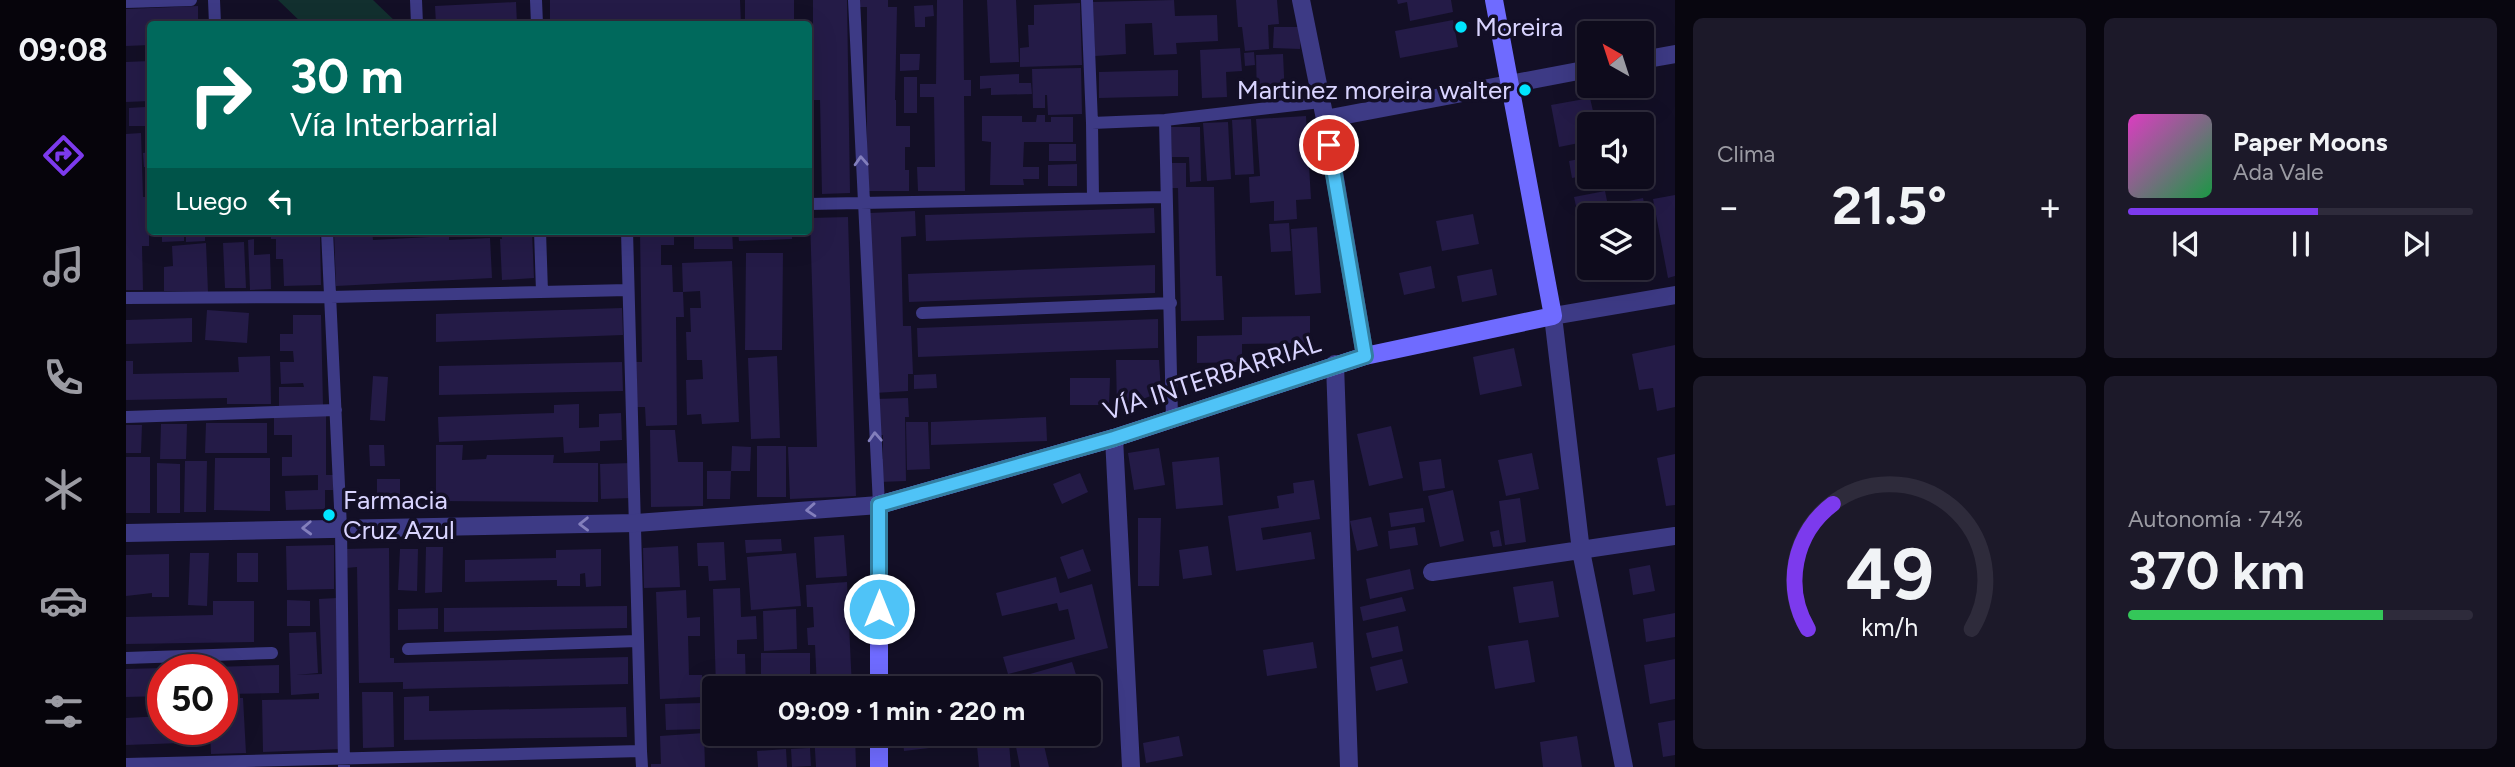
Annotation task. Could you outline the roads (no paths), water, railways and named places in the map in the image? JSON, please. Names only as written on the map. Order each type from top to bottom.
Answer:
[{"type":"main road","points":[[1494,0],[1553,316]]},
{"type":"main road","name":"VÍA INTERBARRIAL","points":[[879,505],[1114,438],[1335,364],[1553,316]]},
{"type":"main road","points":[[879,505],[879,676]]},
{"type":"main road","points":[[878,746],[878,767]]},
{"type":"street","points":[[1301,0],[1365,356]]},
{"type":"street","points":[[1654,58],[1675,54]]},
{"type":"street","points":[[1323,111],[1577,71]]},
{"type":"street","points":[[1624,767],[1581,551],[1553,316],[1675,295]]},
{"type":"street","points":[[1335,364],[1349,767]]},
{"type":"street","points":[[1114,438],[1131,767]]},
{"type":"street","points":[[126,533],[636,523],[879,505]]},
{"type":"street","points":[[1432,572],[1675,536]]},
{"type":"lane","points":[[126,2],[191,0]]},
{"type":"lane","points":[[214,0],[215,21]]},
{"type":"lane","points":[[416,0],[417,21]]},
{"type":"lane","points":[[536,0],[537,21]]},
{"type":"lane","points":[[854,0],[879,505]]},
{"type":"lane","points":[[1087,0],[1093,198]]},
{"type":"lane","points":[[1092,123],[1323,111]]},
{"type":"lane","points":[[1165,120],[1172,418]]},
{"type":"lane","points":[[812,204],[1165,197]]},
{"type":"lane","points":[[327,235],[341,528],[344,763]]},
{"type":"lane","points":[[540,235],[542,292]]},
{"type":"lane","points":[[627,235],[642,767]]},
{"type":"lane","points":[[126,298],[330,297],[628,290]]},
{"type":"lane","points":[[922,313],[1171,303]]},
{"type":"lane","points":[[126,417],[336,411]]},
{"type":"lane","points":[[408,649],[637,641]]},
{"type":"lane","points":[[126,658],[272,653]]},
{"type":"lane","points":[[126,764],[344,763],[641,751]]},
{"type":"lane","points":[[559,753],[559,767]]},
{"type":"place","name":"Moreira","points":[[1461,27]]},
{"type":"place","name":"Martinez moreira walter","points":[[1525,90]]},
{"type":"place","name":"Farmacia Cruz Azul","points":[[329,515]]}]
